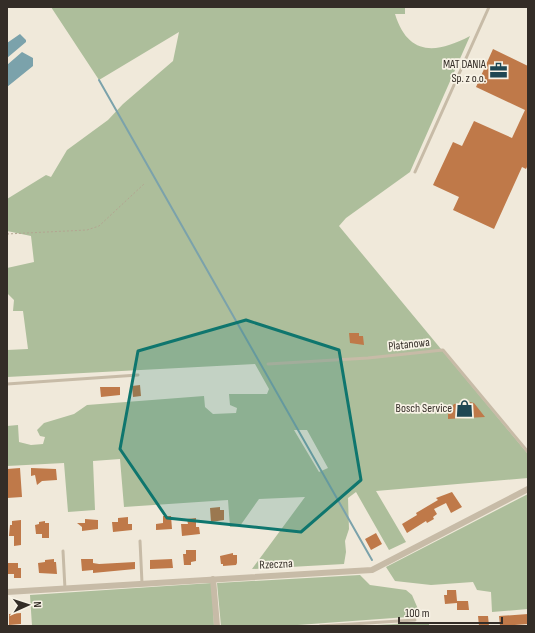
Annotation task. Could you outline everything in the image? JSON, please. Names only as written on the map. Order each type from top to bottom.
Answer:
[{"type":"street","name":"Rzeczna","points":[[7,592],[372,570],[528,489]]},
{"type":"street","points":[[213,579],[217,626]]},
{"type":"lane","points":[[415,172],[489,7]]},
{"type":"lane","name":"Platanowa","points":[[268,364],[368,358],[443,350],[528,452]]},
{"type":"lane","points":[[7,384],[138,375]]},
{"type":"lane","points":[[140,541],[142,584]]},
{"type":"lane","points":[[63,551],[65,588]]},
{"type":"lane","points":[[320,626],[415,620]]},
{"type":"path","points":[[7,234],[87,230],[99,226],[144,184]]},
{"type":"highlighted area","points":[[246,320],[339,350],[361,480],[301,532],[167,518],[120,449],[138,351]]},
{"type":"green space","points":[[51,7],[405,7],[405,14],[395,14],[407,38],[415,44],[425,48],[435,48],[458,42],[470,36],[410,172],[346,218],[339,226],[528,454],[528,478],[376,491],[406,542],[389,550],[356,492],[348,498],[349,529],[345,541],[346,552],[344,564],[252,569],[305,497],[259,499],[240,526],[230,527],[228,500],[124,507],[120,459],[93,461],[95,510],[68,512],[64,463],[7,466],[7,426],[18,425],[19,442],[31,445],[43,444],[45,437],[40,436],[37,430],[44,423],[74,414],[87,405],[204,396],[205,407],[213,414],[236,413],[237,408],[230,405],[229,394],[267,394],[269,389],[255,364],[7,377],[7,350],[28,349],[23,311],[13,311],[14,300],[7,293],[7,268],[34,262],[31,236],[7,231],[7,199],[46,175],[51,177],[67,150],[108,120],[123,104],[173,61],[179,32],[99,80]],"holes":[[[294,430],[307,430],[328,468],[319,472]]]},
{"type":"green space","points":[[528,494],[528,609],[492,612],[491,592],[477,590],[473,582],[431,585],[395,581],[386,567]]},
{"type":"green space","points":[[360,575],[370,585],[406,590],[412,595],[421,616],[284,626],[221,626],[217,583]]},
{"type":"green space","points":[[212,583],[214,626],[32,626],[30,595]]},
{"type":"green space","points":[[429,622],[429,626],[377,626],[377,625]]},
{"type":"water","points":[[20,34],[26,42],[7,58],[7,43]]},
{"type":"water","points":[[22,52],[33,58],[33,66],[7,87],[7,65]]},
{"type":"building","points":[[493,49],[528,66],[528,165],[526,169],[522,167],[494,229],[453,210],[459,197],[433,185],[453,142],[462,146],[474,121],[512,138],[525,110],[476,87]]},
{"type":"building","points":[[349,333],[359,333],[359,336],[363,336],[364,345],[350,343]]},
{"type":"building","points":[[140,385],[141,396],[133,397],[132,386]]},
{"type":"building","points":[[100,387],[120,387],[120,395],[101,397]]},
{"type":"building","name":"Bosch Service","points":[[474,403],[485,417],[448,419],[448,412],[454,404]]},
{"type":"building","points":[[20,468],[22,497],[7,498],[7,469]]},
{"type":"building","points":[[31,468],[56,469],[57,480],[42,481],[37,485],[35,475],[31,476]]},
{"type":"building","points":[[452,492],[462,507],[451,513],[446,503],[434,509],[437,514],[433,517],[434,519],[427,523],[426,521],[407,533],[402,524],[417,515],[416,513],[438,500],[436,498]]},
{"type":"building","points":[[220,507],[220,510],[224,510],[224,520],[211,522],[210,508]]},
{"type":"building","points":[[163,516],[171,516],[172,529],[156,530],[156,524],[163,523]]},
{"type":"building","points":[[128,517],[128,524],[132,524],[132,530],[113,532],[112,522],[118,522],[118,518]]},
{"type":"building","points":[[196,518],[196,527],[199,527],[200,534],[182,536],[181,524],[188,524],[187,519]]},
{"type":"building","points":[[85,519],[98,520],[98,529],[82,531],[82,527],[77,523],[85,523]]},
{"type":"building","points":[[21,520],[21,545],[14,546],[14,536],[9,536],[10,525],[12,525],[12,521]]},
{"type":"building","points":[[45,521],[45,523],[49,523],[49,538],[42,538],[42,534],[36,534],[35,525],[39,524],[39,522]]},
{"type":"building","points":[[376,533],[382,544],[371,550],[365,539]]},
{"type":"building","points":[[186,550],[196,550],[196,561],[191,562],[191,565],[184,565],[183,554],[186,554]]},
{"type":"building","points":[[233,553],[233,555],[237,555],[236,565],[223,566],[223,564],[221,564],[220,556]]},
{"type":"building","points":[[54,559],[54,562],[56,562],[57,574],[39,573],[38,563],[45,562],[45,560]]},
{"type":"building","points":[[81,559],[93,559],[93,563],[99,564],[135,562],[135,569],[93,573],[93,570],[82,571]]},
{"type":"building","points":[[172,559],[173,568],[150,569],[150,560]]},
{"type":"building","points":[[8,563],[18,563],[18,568],[21,568],[21,578],[14,578],[14,574],[7,574]]},
{"type":"building","points":[[447,590],[456,590],[457,601],[468,601],[469,610],[457,610],[457,603],[445,604],[444,595],[447,595]]},
{"type":"building","points":[[21,613],[21,624],[9,625],[9,614]]},
{"type":"building","points":[[528,614],[528,624],[500,626],[499,616]]},
{"type":"building","points":[[478,616],[488,616],[489,626],[479,626]]},
{"type":"waterway","points":[[99,80],[372,560]]},
{"type":"place","name":"MAT DANIA Sp. z o.o.","points":[[499,71]]},
{"type":"place","name":"Bosch Service","points":[[465,408]]}]
